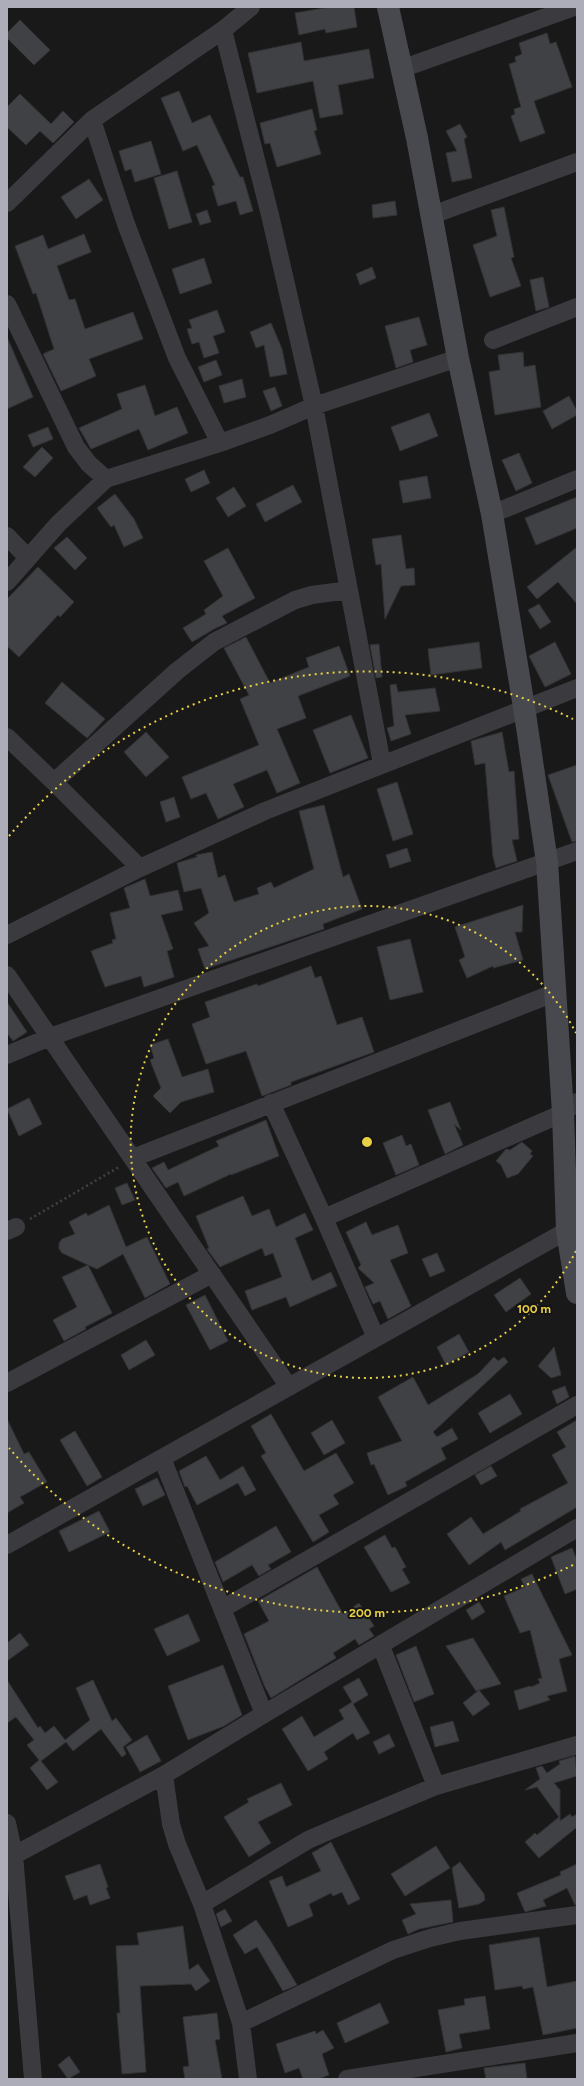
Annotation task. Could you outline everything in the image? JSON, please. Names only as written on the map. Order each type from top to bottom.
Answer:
[{"type":"street","points":[[7,203],[92,120],[223,30],[251,7]]},
{"type":"street","points":[[388,7],[417,138],[458,358],[492,514],[524,707],[547,862],[554,993],[570,1107],[572,1228],[577,1293]]},
{"type":"street","points":[[401,69],[574,7]]},
{"type":"street","points":[[223,30],[270,215],[314,406],[382,764]]},
{"type":"street","points":[[92,120],[126,224],[177,358],[220,443]]},
{"type":"street","points":[[432,216],[577,162]]},
{"type":"street","points":[[7,304],[76,447],[89,464],[106,479]]},
{"type":"street","points":[[493,340],[577,307]]},
{"type":"street","points":[[7,582],[58,524],[106,479],[220,443],[270,425],[314,406],[458,358]]},
{"type":"street","points":[[492,514],[577,479]]},
{"type":"street","points":[[7,536],[28,558]]},
{"type":"street","points":[[54,782],[177,671],[214,642],[295,600],[312,595],[349,590]]},
{"type":"street","points":[[7,935],[140,868],[265,812],[524,707],[577,688]]},
{"type":"street","points":[[7,737],[140,868]]},
{"type":"street","points":[[7,1055],[50,1038],[577,851]]},
{"type":"street","points":[[7,974],[289,1387]]},
{"type":"street","points":[[133,1158],[554,993]]},
{"type":"street","points":[[271,1103],[324,1218],[376,1338]]},
{"type":"street","points":[[324,1218],[570,1107]]},
{"type":"street","points":[[7,1545],[572,1228]]},
{"type":"street","points":[[7,1383],[212,1274]]},
{"type":"street","points":[[222,1609],[577,1405]]},
{"type":"street","points":[[162,1458],[264,1714]]},
{"type":"street","points":[[10,1857],[164,1776],[264,1714],[381,1646],[577,1528]]},
{"type":"street","points":[[381,1646],[436,1786]]},
{"type":"street","points":[[202,1904],[308,1840],[436,1786],[577,1745]]},
{"type":"street","points":[[164,1776],[171,1824],[177,1844],[202,1904],[241,2023],[248,2079]]},
{"type":"street","points":[[7,1824],[33,2079]]},
{"type":"street","points":[[241,2023],[393,1950],[430,1938],[460,1931],[577,1915]]},
{"type":"street","points":[[355,2078],[577,2043]]},
{"type":"path","points":[[12,1229],[133,1158]]},
{"type":"building","points":[[330,7],[354,7],[357,27],[326,33],[325,29],[299,35],[295,13]]},
{"type":"building","points":[[20,20],[50,50],[34,65],[7,38],[7,33]]},
{"type":"building","points":[[547,33],[550,44],[556,42],[572,87],[534,101],[545,133],[520,142],[511,116],[515,114],[514,109],[521,107],[509,64],[516,62],[515,57],[522,54],[519,43]]},
{"type":"building","points":[[301,42],[304,61],[369,49],[374,78],[338,85],[343,114],[320,118],[313,81],[257,93],[248,53]]},
{"type":"building","points":[[179,91],[192,123],[210,115],[240,177],[243,177],[253,211],[240,215],[236,201],[218,206],[212,186],[215,185],[197,145],[183,151],[161,98]]},
{"type":"building","points":[[20,94],[51,124],[63,111],[74,122],[53,143],[40,131],[26,145],[7,127],[7,107]]},
{"type":"building","points":[[312,109],[317,130],[314,131],[321,154],[277,167],[270,143],[265,144],[260,123]]},
{"type":"building","points":[[460,124],[467,137],[464,139],[472,178],[452,182],[446,153],[457,151],[446,131]]},
{"type":"building","points":[[151,141],[161,174],[135,182],[131,169],[125,171],[119,151]]},
{"type":"building","points":[[177,171],[192,222],[169,229],[154,178]]},
{"type":"building","points":[[89,179],[103,200],[76,219],[61,197]]},
{"type":"building","points":[[395,201],[397,215],[373,218],[372,205]]},
{"type":"building","points":[[504,207],[514,257],[511,258],[521,286],[490,297],[473,245],[497,236],[491,210]]},
{"type":"building","points":[[207,210],[211,222],[200,225],[196,214]]},
{"type":"building","points":[[84,234],[91,252],[57,266],[69,300],[75,299],[85,329],[133,312],[143,339],[89,359],[96,376],[61,391],[43,354],[54,349],[36,293],[33,294],[15,246],[43,235],[48,249]]},
{"type":"building","points":[[204,258],[212,283],[180,294],[172,269]]},
{"type":"building","points":[[372,267],[376,278],[360,285],[356,274]]},
{"type":"building","points":[[543,277],[549,307],[536,311],[530,280]]},
{"type":"building","points":[[217,310],[225,332],[213,336],[219,353],[204,358],[199,342],[192,344],[187,329],[192,328],[189,320]]},
{"type":"building","points":[[419,317],[427,345],[410,350],[413,362],[396,368],[385,326]]},
{"type":"building","points":[[271,323],[282,349],[287,374],[270,377],[264,345],[256,348],[250,332]]},
{"type":"building","points":[[7,337],[33,397],[7,409]]},
{"type":"building","points":[[523,352],[524,367],[535,365],[541,407],[495,415],[489,372],[500,370],[498,355]]},
{"type":"building","points":[[216,360],[222,375],[204,382],[198,367]]},
{"type":"building","points":[[242,379],[246,397],[224,403],[219,386]]},
{"type":"building","points":[[145,385],[155,416],[177,407],[188,433],[148,450],[139,429],[91,449],[79,428],[122,409],[117,394]]},
{"type":"building","points":[[275,387],[282,406],[271,411],[263,391]]},
{"type":"building","points":[[569,396],[577,411],[577,415],[552,429],[543,411]]},
{"type":"building","points":[[429,413],[438,436],[400,451],[391,427]]},
{"type":"building","points":[[48,427],[53,439],[33,447],[28,435]]},
{"type":"building","points":[[42,447],[53,458],[35,477],[23,467]]},
{"type":"building","points":[[519,453],[532,483],[516,491],[502,460]]},
{"type":"building","points":[[204,470],[210,483],[191,492],[185,479]]},
{"type":"building","points":[[427,476],[431,498],[403,503],[399,481]]},
{"type":"building","points":[[293,485],[302,502],[265,522],[256,504]]},
{"type":"building","points":[[234,487],[246,506],[228,517],[216,498]]},
{"type":"building","points":[[115,494],[134,519],[143,538],[124,547],[114,525],[111,527],[97,508]]},
{"type":"building","points":[[577,497],[577,528],[536,545],[525,518]]},
{"type":"building","points":[[401,535],[406,569],[414,568],[415,585],[401,586],[385,619],[381,564],[376,565],[372,539]]},
{"type":"building","points":[[67,537],[87,558],[75,570],[54,548]]},
{"type":"building","points":[[577,547],[577,604],[558,582],[537,599],[527,587]]},
{"type":"building","points":[[228,548],[255,598],[222,616],[227,623],[192,642],[183,628],[206,614],[204,610],[223,596],[204,561]]},
{"type":"building","points":[[38,567],[74,602],[60,617],[58,615],[19,657],[7,646],[7,599]]},
{"type":"building","points":[[539,604],[551,622],[540,629],[528,610]]},
{"type":"building","points":[[246,637],[270,683],[309,667],[306,658],[339,646],[350,676],[298,696],[306,718],[277,729],[300,783],[277,793],[267,770],[233,784],[244,807],[218,819],[206,793],[191,799],[182,777],[259,745],[240,699],[249,695],[224,648]]},
{"type":"building","points":[[479,642],[482,668],[431,675],[428,649]]},
{"type":"building","points":[[555,642],[571,674],[545,687],[529,656]]},
{"type":"building","points":[[379,644],[382,677],[376,678],[370,645]]},
{"type":"building","points":[[62,682],[105,719],[87,738],[45,703]]},
{"type":"building","points":[[396,684],[398,692],[435,688],[440,711],[405,715],[411,734],[391,741],[387,728],[394,726],[390,685]]},
{"type":"building","points":[[351,715],[368,758],[330,773],[313,730]]},
{"type":"building","points":[[146,732],[169,757],[146,777],[124,752]]},
{"type":"building","points":[[502,732],[509,772],[514,771],[519,839],[512,840],[517,861],[496,868],[493,857],[485,763],[475,765],[471,741]]},
{"type":"building","points":[[577,765],[577,841],[572,842],[548,775]]},
{"type":"building","points":[[397,782],[413,834],[393,841],[377,789]]},
{"type":"building","points":[[174,797],[180,817],[166,822],[160,802]]},
{"type":"building","points":[[324,805],[343,877],[349,874],[362,909],[323,924],[324,929],[205,969],[198,949],[209,946],[194,923],[209,913],[201,888],[184,892],[177,863],[197,857],[196,855],[212,852],[218,878],[225,875],[234,902],[259,894],[257,888],[271,882],[274,888],[314,869],[299,811]]},
{"type":"building","points":[[407,848],[411,861],[390,868],[386,855]]},
{"type":"building","points":[[145,879],[150,896],[178,890],[183,910],[161,915],[173,949],[167,951],[174,977],[144,987],[141,976],[105,987],[91,951],[113,943],[112,940],[116,939],[110,913],[130,908],[124,888]]},
{"type":"building","points":[[523,905],[522,932],[515,932],[523,960],[493,968],[493,966],[467,978],[459,960],[465,957],[455,927]]},
{"type":"building","points":[[410,939],[423,992],[390,1000],[377,947]]},
{"type":"building","points":[[311,966],[315,978],[321,976],[337,1025],[362,1017],[374,1052],[291,1082],[291,1085],[262,1096],[246,1051],[206,1064],[192,1024],[210,1017],[205,1002],[257,984],[258,986]]},
{"type":"building","points":[[7,1002],[27,1032],[13,1041],[7,1033]]},
{"type":"building","points":[[168,1039],[182,1077],[208,1069],[214,1092],[181,1102],[170,1113],[153,1096],[161,1088],[150,1060],[154,1058],[150,1045]]},
{"type":"building","points":[[29,1098],[42,1124],[19,1136],[7,1109]]},
{"type":"building","points":[[450,1102],[461,1130],[454,1124],[463,1145],[445,1154],[428,1110]]},
{"type":"building","points":[[266,1120],[279,1156],[231,1174],[184,1196],[178,1182],[166,1188],[152,1168],[164,1162],[168,1170],[219,1146],[216,1141]]},
{"type":"building","points":[[402,1135],[406,1146],[411,1144],[419,1165],[396,1175],[383,1143]]},
{"type":"building","points":[[522,1142],[532,1151],[530,1154],[533,1156],[518,1174],[507,1178],[501,1165],[496,1161],[506,1149],[510,1150]]},
{"type":"building","points":[[127,1183],[135,1200],[122,1205],[115,1188]]},
{"type":"building","points":[[243,1196],[252,1216],[269,1209],[276,1227],[305,1213],[313,1230],[295,1238],[312,1281],[331,1272],[337,1286],[290,1307],[286,1297],[252,1310],[245,1291],[282,1277],[273,1253],[265,1256],[262,1248],[220,1267],[207,1249],[209,1248],[196,1216]]},
{"type":"building","points":[[109,1205],[126,1247],[147,1237],[170,1284],[145,1298],[123,1254],[97,1269],[62,1253],[59,1249],[59,1243],[62,1239],[75,1234],[69,1222],[86,1213],[88,1216]]},
{"type":"building","points":[[366,1222],[372,1235],[398,1225],[408,1253],[390,1260],[411,1306],[388,1319],[380,1301],[373,1304],[365,1287],[374,1283],[358,1268],[361,1265],[346,1232]]},
{"type":"building","points":[[437,1253],[445,1271],[430,1277],[422,1259]]},
{"type":"building","points":[[88,1265],[112,1313],[85,1327],[86,1329],[64,1341],[53,1320],[77,1307],[62,1277]]},
{"type":"building","points":[[520,1278],[531,1294],[506,1312],[494,1295]]},
{"type":"building","points":[[205,1295],[228,1341],[210,1350],[186,1305]]},
{"type":"building","points":[[459,1334],[469,1352],[446,1365],[437,1347]]},
{"type":"building","points":[[146,1340],[155,1355],[129,1370],[121,1355]]},
{"type":"building","points":[[554,1347],[561,1375],[551,1378],[538,1366]]},
{"type":"building","points":[[494,1357],[498,1361],[504,1357],[508,1362],[433,1432],[437,1437],[452,1428],[458,1439],[441,1448],[446,1459],[405,1482],[407,1486],[388,1495],[374,1464],[371,1465],[367,1453],[402,1441],[378,1397],[413,1377],[428,1405],[478,1374]]},
{"type":"building","points":[[565,1386],[569,1397],[557,1404],[552,1391]]},
{"type":"building","points":[[510,1394],[522,1414],[490,1433],[478,1413]]},
{"type":"building","points":[[271,1414],[304,1471],[336,1453],[354,1483],[333,1495],[339,1504],[319,1515],[329,1532],[313,1542],[261,1456],[266,1453],[251,1426]]},
{"type":"building","points":[[7,1419],[24,1454],[29,1452],[47,1482],[20,1497],[24,1503],[7,1513]]},
{"type":"building","points":[[332,1420],[345,1443],[324,1455],[311,1433]]},
{"type":"building","points":[[577,1420],[577,1507],[505,1550],[501,1542],[469,1565],[447,1534],[471,1517],[483,1534],[521,1511],[520,1509],[568,1483],[552,1455],[566,1447],[557,1432]]},
{"type":"building","points":[[75,1431],[102,1477],[87,1486],[60,1440]]},
{"type":"building","points":[[206,1456],[220,1480],[243,1466],[256,1490],[245,1496],[238,1483],[197,1505],[187,1486],[185,1487],[179,1471]]},
{"type":"building","points":[[491,1466],[497,1476],[481,1485],[475,1475]]},
{"type":"building","points":[[157,1478],[165,1495],[143,1506],[135,1489]]},
{"type":"building","points":[[99,1511],[110,1532],[69,1552],[59,1531]]},
{"type":"building","points":[[276,1526],[291,1552],[268,1565],[271,1569],[259,1576],[252,1565],[223,1582],[215,1562]]},
{"type":"building","points":[[385,1535],[392,1548],[395,1547],[406,1567],[402,1569],[410,1583],[391,1592],[364,1547]]},
{"type":"building","points":[[572,1548],[577,1560],[577,1589],[565,1594],[551,1557]]},
{"type":"building","points":[[317,1567],[343,1614],[359,1603],[374,1626],[369,1629],[374,1636],[359,1645],[355,1639],[333,1653],[336,1658],[271,1698],[264,1685],[244,1634],[269,1621],[258,1601]]},
{"type":"building","points":[[532,1574],[572,1655],[559,1659],[567,1691],[547,1696],[550,1700],[519,1710],[514,1691],[540,1683],[538,1679],[542,1678],[530,1630],[520,1633],[504,1596],[525,1587],[521,1579]]},
{"type":"building","points":[[479,1602],[485,1612],[472,1620],[466,1610]]},
{"type":"building","points":[[188,1614],[200,1641],[167,1656],[154,1629]]},
{"type":"building","points":[[20,1633],[29,1645],[7,1661],[7,1643]]},
{"type":"building","points":[[473,1638],[501,1684],[476,1691],[446,1646]]},
{"type":"building","points":[[416,1646],[434,1694],[414,1702],[396,1655]]},
{"type":"building","points":[[223,1665],[242,1715],[224,1726],[188,1740],[168,1686]]},
{"type":"building","points":[[359,1678],[368,1695],[353,1704],[370,1733],[357,1740],[353,1733],[324,1752],[328,1759],[308,1771],[282,1729],[302,1716],[314,1737],[344,1719],[339,1710],[352,1702],[343,1687]]},
{"type":"building","points":[[7,1680],[38,1728],[40,1726],[45,1733],[54,1726],[65,1740],[90,1720],[76,1688],[93,1680],[112,1721],[116,1718],[132,1740],[123,1747],[126,1754],[122,1757],[101,1729],[73,1751],[66,1742],[41,1761],[58,1782],[47,1790],[30,1768],[39,1760],[27,1745],[34,1740],[16,1717],[7,1723]]},
{"type":"building","points":[[479,1690],[490,1704],[473,1716],[463,1703]]},
{"type":"building","points":[[453,1721],[459,1741],[435,1747],[430,1727]]},
{"type":"building","points":[[389,1734],[395,1746],[379,1754],[373,1742]]},
{"type":"building","points":[[147,1735],[161,1761],[140,1772],[126,1747]]},
{"type":"building","points":[[575,1756],[577,1776],[554,1783],[560,1790],[560,1821],[570,1814],[572,1817],[577,1814],[577,1827],[539,1858],[525,1842],[535,1833],[537,1835],[559,1817],[537,1787],[525,1790],[540,1779],[536,1768],[542,1766],[547,1773],[560,1764],[559,1761]]},
{"type":"building","points":[[281,1783],[292,1805],[258,1822],[271,1843],[249,1857],[224,1817],[249,1802],[247,1799]]},
{"type":"building","points":[[331,1842],[360,1899],[348,1905],[342,1892],[333,1896],[331,1893],[309,1904],[313,1916],[288,1927],[269,1881],[282,1876],[286,1887],[321,1871],[312,1853]]},
{"type":"building","points":[[436,1846],[450,1868],[405,1896],[391,1874]]},
{"type":"building","points":[[460,1862],[484,1894],[485,1900],[479,1904],[459,1908],[452,1868]]},
{"type":"building","points":[[100,1864],[110,1898],[90,1905],[87,1895],[74,1900],[65,1876]]},
{"type":"building","points":[[577,1864],[577,1905],[575,1905],[567,1888],[543,1900],[546,1906],[525,1912],[517,1893],[561,1875],[560,1872]]},
{"type":"building","points":[[451,1900],[453,1922],[419,1929],[408,1934],[402,1920],[416,1914],[410,1904]]},
{"type":"building","points":[[225,1909],[232,1921],[221,1927],[216,1914]]},
{"type":"building","points":[[256,1920],[297,1985],[283,1991],[257,1947],[245,1954],[233,1935]]},
{"type":"building","points":[[183,1926],[189,1970],[198,1964],[210,1981],[196,1991],[191,1984],[140,1986],[146,2072],[122,2074],[117,2013],[120,2013],[116,1946],[139,1945],[137,1933]]},
{"type":"building","points":[[539,1937],[547,1987],[577,1981],[577,2028],[543,2035],[533,1987],[523,1989],[522,1986],[495,1990],[489,1945]]},
{"type":"building","points":[[485,1996],[490,2029],[459,2034],[462,2048],[446,2052],[438,2010],[465,2005],[464,1999]]},
{"type":"building","points":[[380,2003],[389,2023],[345,2043],[337,2023]]},
{"type":"building","points":[[217,2013],[220,2039],[215,2040],[222,2079],[185,2079],[183,2067],[189,2066],[183,2017]]},
{"type":"building","points":[[323,2030],[334,2048],[322,2054],[329,2075],[318,2079],[303,2079],[299,2068],[285,2073],[276,2044],[315,2031],[316,2034]]},
{"type":"building","points":[[69,2056],[80,2072],[68,2079],[58,2065]]},
{"type":"building","points":[[525,2063],[527,2079],[486,2079],[484,2068]]}]
